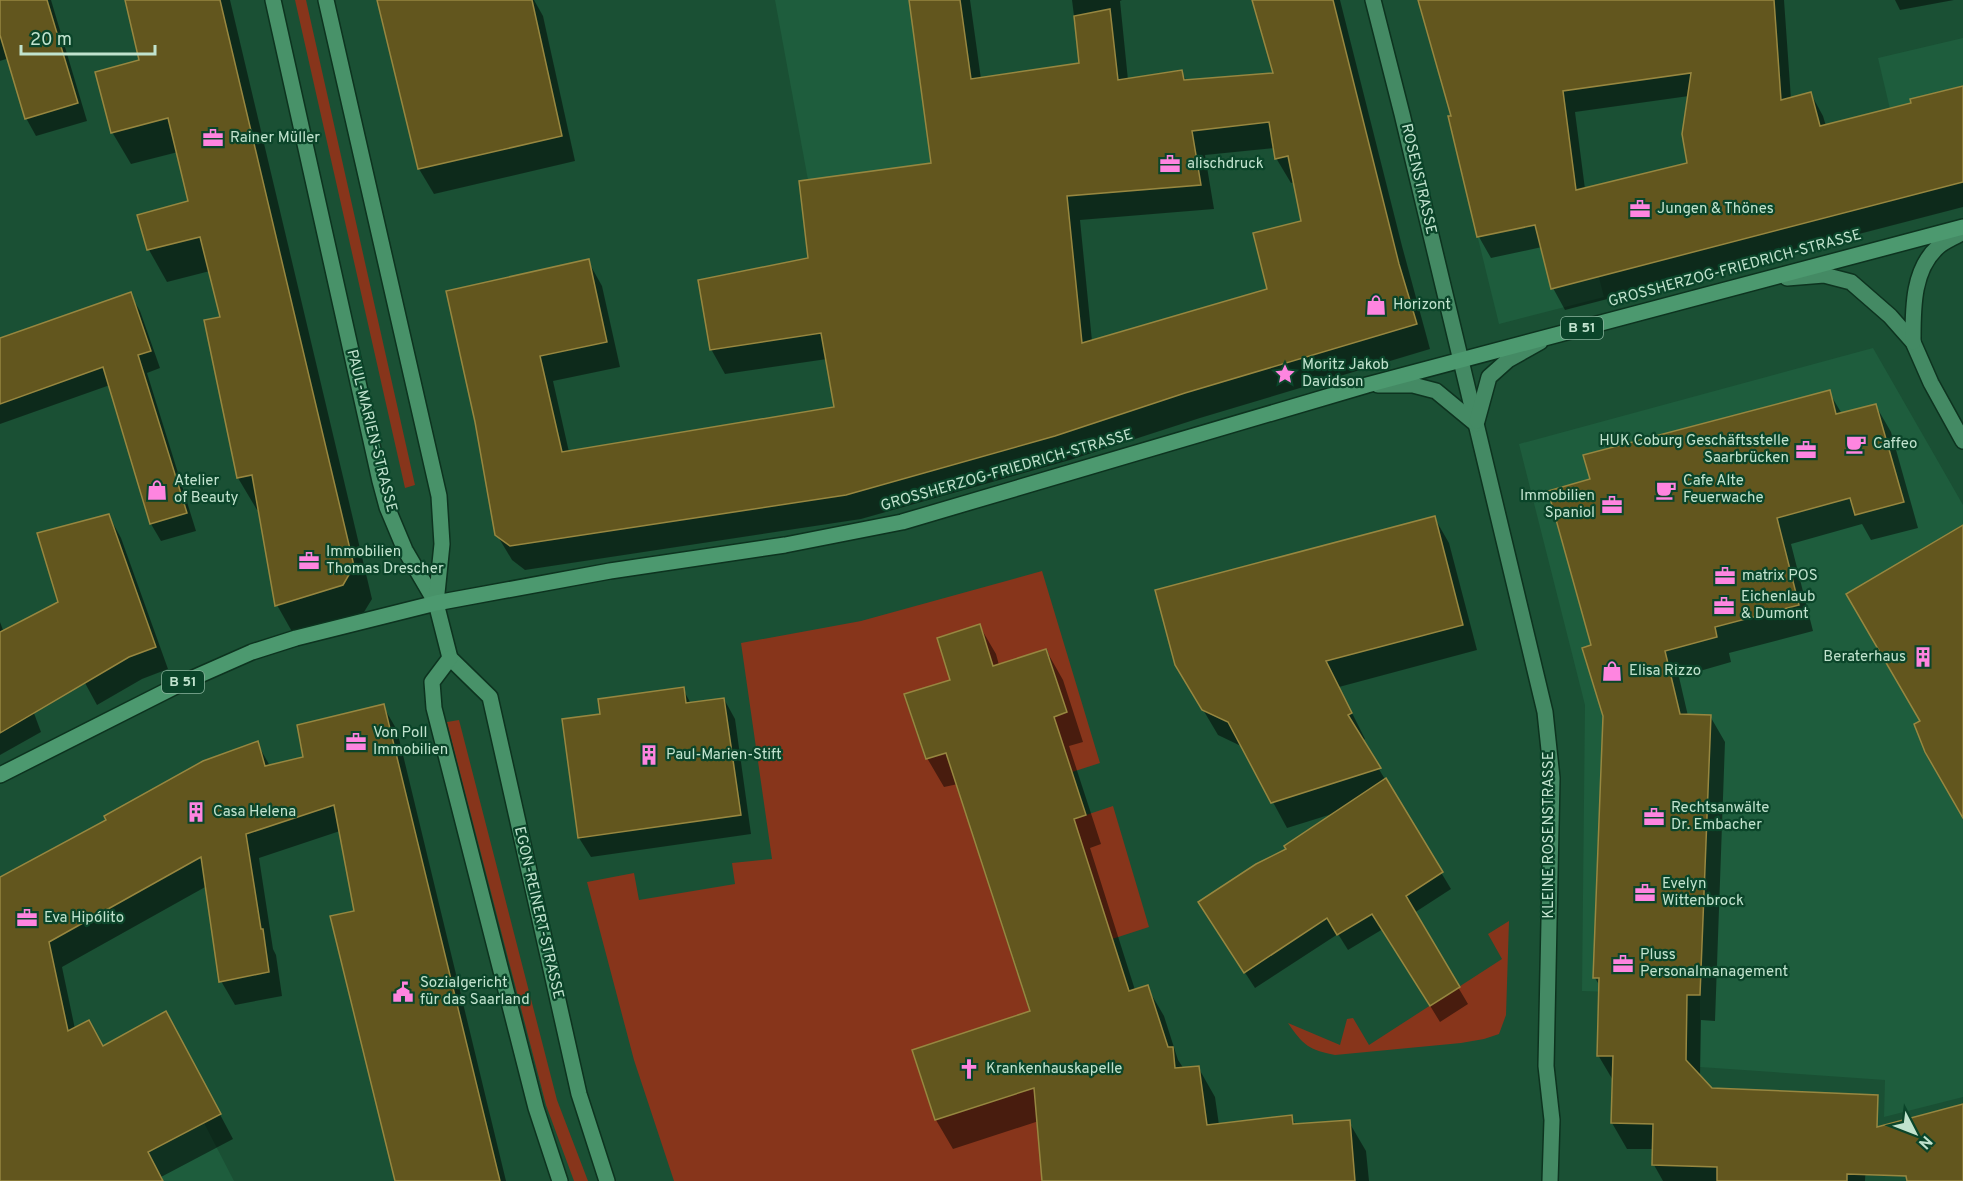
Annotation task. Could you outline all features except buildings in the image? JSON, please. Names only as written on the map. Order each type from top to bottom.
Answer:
[{"type":"main road","name":"PAUL-MARIEN-STRASSE","points":[[273,0],[387,507],[405,550],[436,603]]},
{"type":"main road","points":[[326,0],[439,496],[442,544],[436,603],[450,658],[432,682],[434,708],[531,1087],[560,1181]]},
{"type":"main road","name":"GROSSHERZOG-FRIEDRICH-STRASSE","points":[[0,775],[184,682],[252,652],[376,616],[599,573],[785,545],[902,522],[1367,385],[1963,227]]},
{"type":"main road","name":"EGON-REINERT-STRASSE","points":[[450,658],[490,697],[579,1094],[607,1181]]},
{"type":"street","name":"ROSENSTRASSE","points":[[1373,0],[1461,359]]},
{"type":"street","points":[[1913,342],[1913,310],[1921,269],[1938,246],[1963,232]]},
{"type":"street","points":[[1769,279],[1824,275],[1851,282],[1890,316],[1913,342],[1931,383],[1963,441]]},
{"type":"street","name":"KLEINE ROSENSTRASSE","points":[[1476,424],[1489,376],[1508,360],[1548,337]]},
{"type":"street","name":"KLEINE ROSENSTRASSE","points":[[1461,359],[1532,653],[1549,742],[1552,823],[1546,1066],[1552,1120],[1550,1181]]},
{"type":"street","points":[[1367,385],[1413,385],[1436,391],[1476,424]]},
{"type":"shaded area","points":[[295,0],[306,0],[415,485],[405,488]]},
{"type":"shaded area","points":[[775,0],[909,0],[931,163],[808,180]]},
{"type":"shaded area","points":[[1963,38],[1963,182],[1890,109],[1878,58]]},
{"type":"shaded area","points":[[1575,185],[1604,297],[1499,324],[1471,210],[1548,197]]},
{"type":"shaded area","points":[[1873,348],[1963,505],[1963,1097],[1884,1117],[1885,1080],[1700,1067],[1700,995],[1582,991],[1585,705],[1519,444]]},
{"type":"shaded area","points":[[1042,571],[1100,763],[1072,772],[1043,721],[1067,712],[1047,649],[993,666],[980,624],[937,638],[950,680],[904,695],[925,758],[946,753],[1042,1050],[1004,1020],[912,1050],[935,1120],[1027,1090],[1049,1070],[1042,1181],[674,1181],[634,1060],[587,882],[634,873],[639,900],[735,884],[732,863],[772,859],[741,643],[861,621]]},
{"type":"shaded area","points":[[459,720],[557,1100],[588,1181],[574,1181],[546,1105],[447,722]]},
{"type":"shaded area","points":[[1113,806],[1149,927],[1112,939],[1074,819]]},
{"type":"shaded area","points":[[1509,921],[1506,1015],[1499,1034],[1461,1043],[1335,1055],[1307,1045],[1288,1023],[1340,1045],[1347,1019],[1353,1018],[1369,1045],[1502,959],[1488,934]]},
{"type":"shaded area","points":[[204,1123],[234,1181],[91,1181],[185,1133]]},
{"type":"place","name":"Rainer Müller","points":[[213,138]]},
{"type":"place","name":"alischdruck","points":[[1170,164]]},
{"type":"place","name":"Jungen & Thönes","points":[[1640,209]]},
{"type":"place","name":"Horizont","points":[[1376,305]]},
{"type":"place","name":"Moritz Jakob Davidson","points":[[1285,374]]},
{"type":"place","name":"Caffeo","points":[[1856,444]]},
{"type":"place","name":"HUK Coburg Geschäftsstelle Saarbrücken","points":[[1806,450]]},
{"type":"place","name":"Atelier of Beauty","points":[[157,490]]},
{"type":"place","name":"Cafe Alte Feuerwache","points":[[1666,490]]},
{"type":"place","name":"Immobilien Spaniol","points":[[1612,505]]},
{"type":"place","name":"Immobilien Thomas Drescher","points":[[309,561]]},
{"type":"place","name":"matrix POS","points":[[1725,576]]},
{"type":"place","name":"Eichenlaub & Dumont","points":[[1724,606]]},
{"type":"place","name":"Beraterhaus","points":[[1923,657]]},
{"type":"place","name":"Elisa Rizzo","points":[[1612,671]]},
{"type":"place","name":"Von Poll Immobilien","points":[[356,742]]},
{"type":"place","name":"Paul-Marien-Stift","points":[[649,755]]},
{"type":"place","name":"Casa Helena","points":[[196,812]]},
{"type":"place","name":"Rechtsanwälte Dr. Embacher","points":[[1654,817]]},
{"type":"place","name":"Evelyn Wittenbrock","points":[[1645,893]]},
{"type":"place","name":"Eva Hipólito","points":[[27,918]]},
{"type":"place","name":"Pluss Personalmanagement","points":[[1623,964]]},
{"type":"place","name":"Sozialgericht für das Saarland","points":[[403,992]]},
{"type":"place","name":"Krankenhauskapelle","points":[[969,1069]]}]
